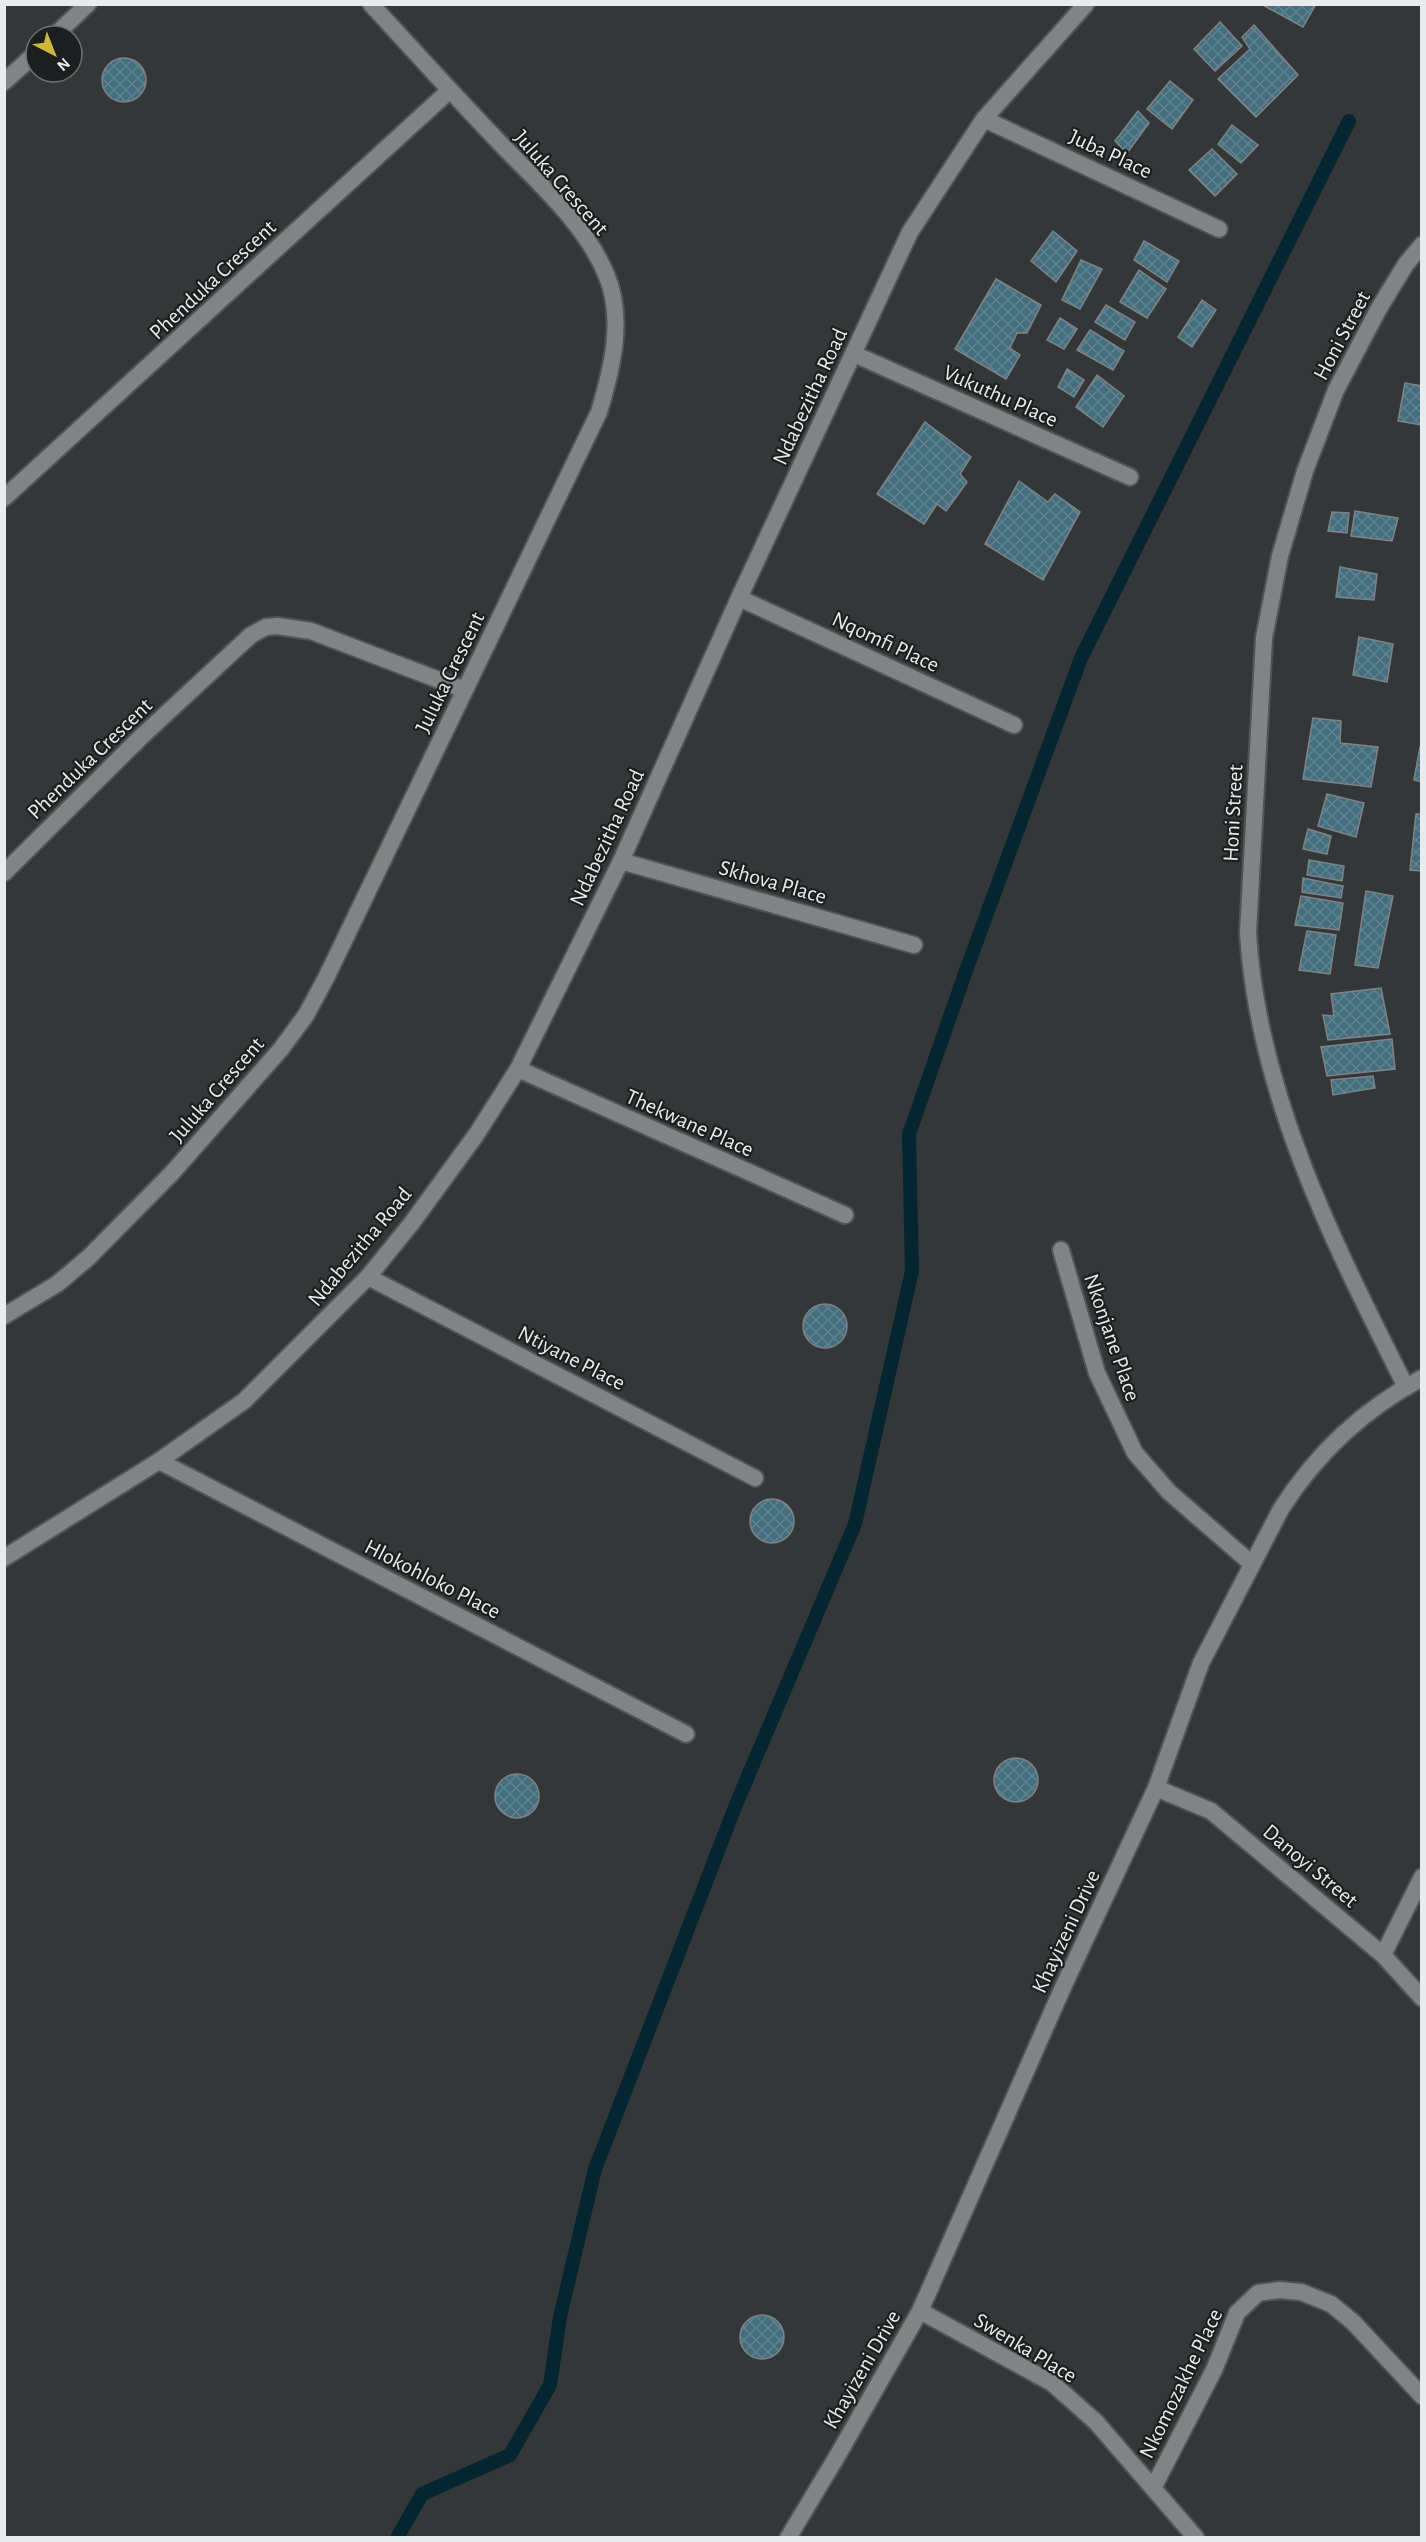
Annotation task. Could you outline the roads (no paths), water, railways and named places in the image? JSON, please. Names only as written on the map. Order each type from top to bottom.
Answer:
[{"type":"street","points":[[67,24],[88,4]]},
{"type":"street","name":"Juluka Crescent","points":[[4,1316],[57,1284],[88,1258],[172,1173],[306,1015],[326,978],[599,412],[611,374],[616,319],[607,275],[591,246],[561,207],[449,91],[371,4]]},
{"type":"street","name":"Ndabezitha Road","points":[[4,1558],[159,1461],[244,1401],[311,1337],[368,1277],[411,1224],[470,1144],[518,1069],[621,861],[739,598],[910,232],[984,119],[1086,4]]},
{"type":"street","points":[[4,82],[24,64]]},
{"type":"street","name":"Phenduka Crescent","points":[[4,498],[449,91]]},
{"type":"street","name":"Juba Place","points":[[984,119],[1219,229]]},
{"type":"street","name":"Honi Street","points":[[1406,1387],[1365,1306],[1322,1211],[1285,1119],[1251,981],[1248,933],[1264,638],[1280,556],[1305,471],[1336,390],[1378,310],[1406,264],[1422,246]]},
{"type":"street","name":"Vukuthu Place","points":[[854,354],[1130,477]]},
{"type":"street","name":"Nqomfi Place","points":[[739,598],[1014,725]]},
{"type":"street","name":"Phenduka Crescent","points":[[4,873],[149,729],[251,635],[266,627],[277,626],[311,631],[465,690]]},
{"type":"street","name":"Skhova Place","points":[[621,861],[914,945]]},
{"type":"street","name":"Thekwane Place","points":[[518,1069],[844,1215]]},
{"type":"street","name":"Nkonjane Place","points":[[1061,1250],[1097,1373],[1135,1453],[1169,1492],[1252,1564]]},
{"type":"street","name":"Ntiyane Place","points":[[368,1277],[755,1478]]},
{"type":"street","name":"Khayizeni Drive","points":[[788,2538],[920,2312],[1064,1985],[1156,1788],[1201,1664],[1252,1564],[1296,1486],[1326,1450],[1371,1411],[1422,1378]]},
{"type":"street","name":"Hlokohloko Place","points":[[159,1461],[686,1734]]},
{"type":"street","name":"Danoyi Street","points":[[1156,1788],[1211,1811],[1383,1955],[1422,1998]]},
{"type":"street","points":[[1383,1955],[1422,1877]]},
{"type":"street","name":"Nkomozakhe Place","points":[[1153,2488],[1214,2370],[1237,2313],[1258,2293],[1279,2290],[1301,2292],[1332,2304],[1353,2322],[1422,2396]]},
{"type":"street","name":"Swenka Place","points":[[920,2312],[1052,2384],[1096,2422],[1196,2538]]},
{"type":"waterway","points":[[397,2538],[422,2494],[510,2455],[550,2385],[560,2317],[595,2169],[737,1802],[855,1524],[912,1271],[909,1134],[968,965],[1081,658],[1349,121]]}]
